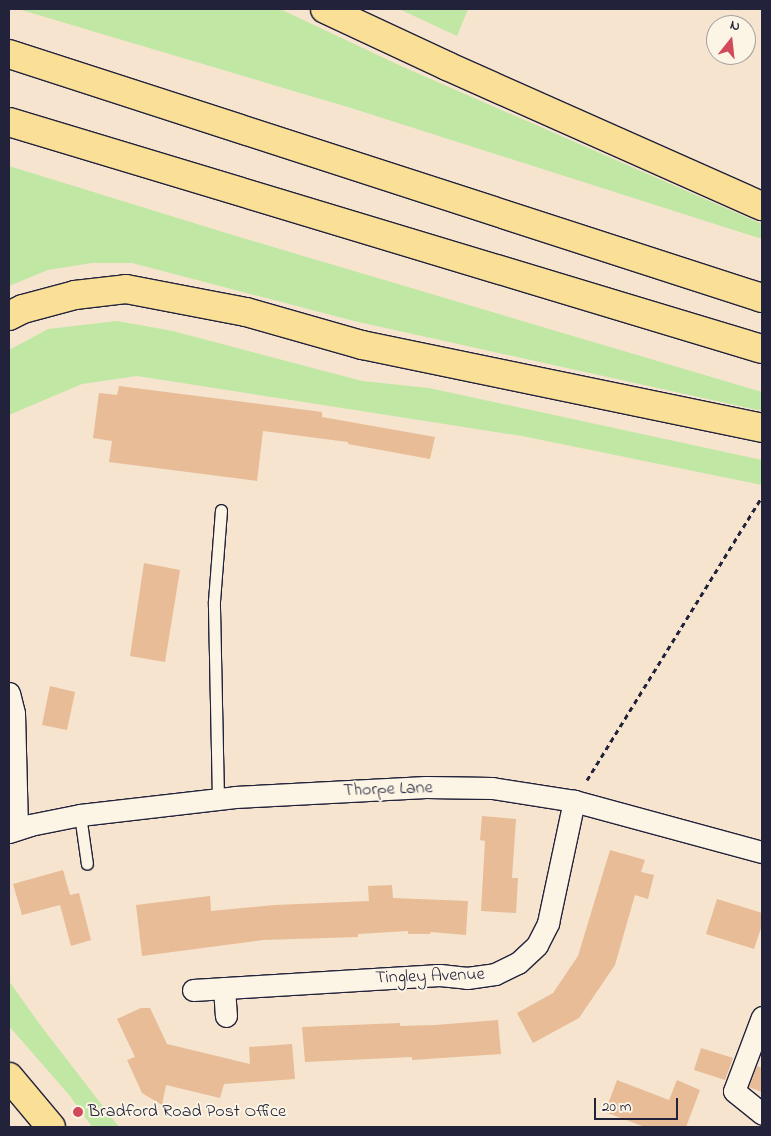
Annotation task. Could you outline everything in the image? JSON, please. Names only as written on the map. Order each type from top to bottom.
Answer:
[{"type":"main road","points":[[325,9],[447,66],[762,206]]},
{"type":"main road","points":[[9,54],[762,298]]},
{"type":"main road","points":[[9,122],[762,350]]},
{"type":"main road","points":[[9,316],[24,309],[74,294],[126,289],[246,312],[362,345],[762,428]]},
{"type":"main road","points":[[9,1077],[51,1127]]},
{"type":"street","points":[[9,693],[14,713],[13,831]]},
{"type":"street","name":"Thorpe Lane","points":[[13,831],[80,816],[218,799],[426,787],[492,788],[574,801],[762,852]]},
{"type":"street","name":"Tingley Avenue","points":[[193,990],[440,975],[467,978],[495,974],[518,963],[537,945],[548,923],[574,801]]},
{"type":"street","points":[[224,988],[226,1016]]},
{"type":"street","points":[[762,1017],[734,1091],[762,1114]]},
{"type":"lane","points":[[218,799],[214,601],[221,510]]},
{"type":"lane","points":[[80,816],[87,864]]},
{"type":"path","points":[[574,801],[762,497]]},
{"type":"green space","points":[[18,9],[280,9],[401,66],[762,224],[762,239],[351,108]]},
{"type":"green space","points":[[399,9],[468,9],[457,36]]},
{"type":"green space","points":[[9,166],[236,236],[762,392],[762,411],[354,321],[132,263],[92,263],[48,270],[9,286]]},
{"type":"green space","points":[[117,321],[173,331],[362,381],[429,388],[762,460],[762,485],[522,436],[137,376],[82,384],[9,415],[9,350],[48,329]]},
{"type":"green space","points":[[9,981],[41,1026],[119,1127],[92,1127],[70,1096],[9,1026]]},
{"type":"building","points":[[119,386],[322,412],[322,417],[435,437],[430,459],[348,444],[348,442],[263,431],[257,481],[109,462],[112,441],[93,438],[99,393],[117,395]]},
{"type":"building","points":[[144,563],[180,570],[165,662],[130,656]]},
{"type":"building","points":[[50,686],[75,692],[67,730],[42,725]]},
{"type":"building","points":[[482,816],[516,819],[512,878],[518,878],[516,913],[481,911],[485,841],[480,840]]},
{"type":"building","points":[[610,850],[645,860],[641,872],[654,875],[648,899],[635,895],[615,965],[579,1018],[533,1043],[517,1013],[553,993],[578,956]]},
{"type":"building","points":[[63,870],[70,895],[79,893],[91,940],[71,946],[60,905],[22,915],[13,884]]},
{"type":"building","points":[[392,885],[393,898],[468,901],[466,935],[431,932],[430,934],[408,934],[408,931],[358,934],[358,937],[263,940],[142,956],[136,905],[210,896],[211,911],[275,905],[369,901],[368,886]]},
{"type":"building","points":[[717,899],[762,913],[762,925],[754,949],[706,934]]},
{"type":"building","points":[[141,1008],[150,1008],[167,1044],[250,1064],[249,1047],[292,1044],[295,1079],[224,1084],[220,1098],[166,1085],[162,1105],[142,1093],[127,1060],[135,1057],[117,1019]]},
{"type":"building","points":[[498,1020],[501,1054],[412,1060],[412,1057],[305,1062],[302,1027],[400,1023],[400,1026],[435,1025]]},
{"type":"building","points":[[701,1048],[733,1058],[725,1080],[694,1070]]},
{"type":"building","points":[[757,1066],[762,1068],[762,1092],[749,1087]]},
{"type":"building","points":[[617,1080],[669,1100],[677,1080],[700,1090],[686,1127],[645,1127],[605,1112]]},
{"type":"place","name":"Bradford Road Post Office","points":[[78,1112]]}]
